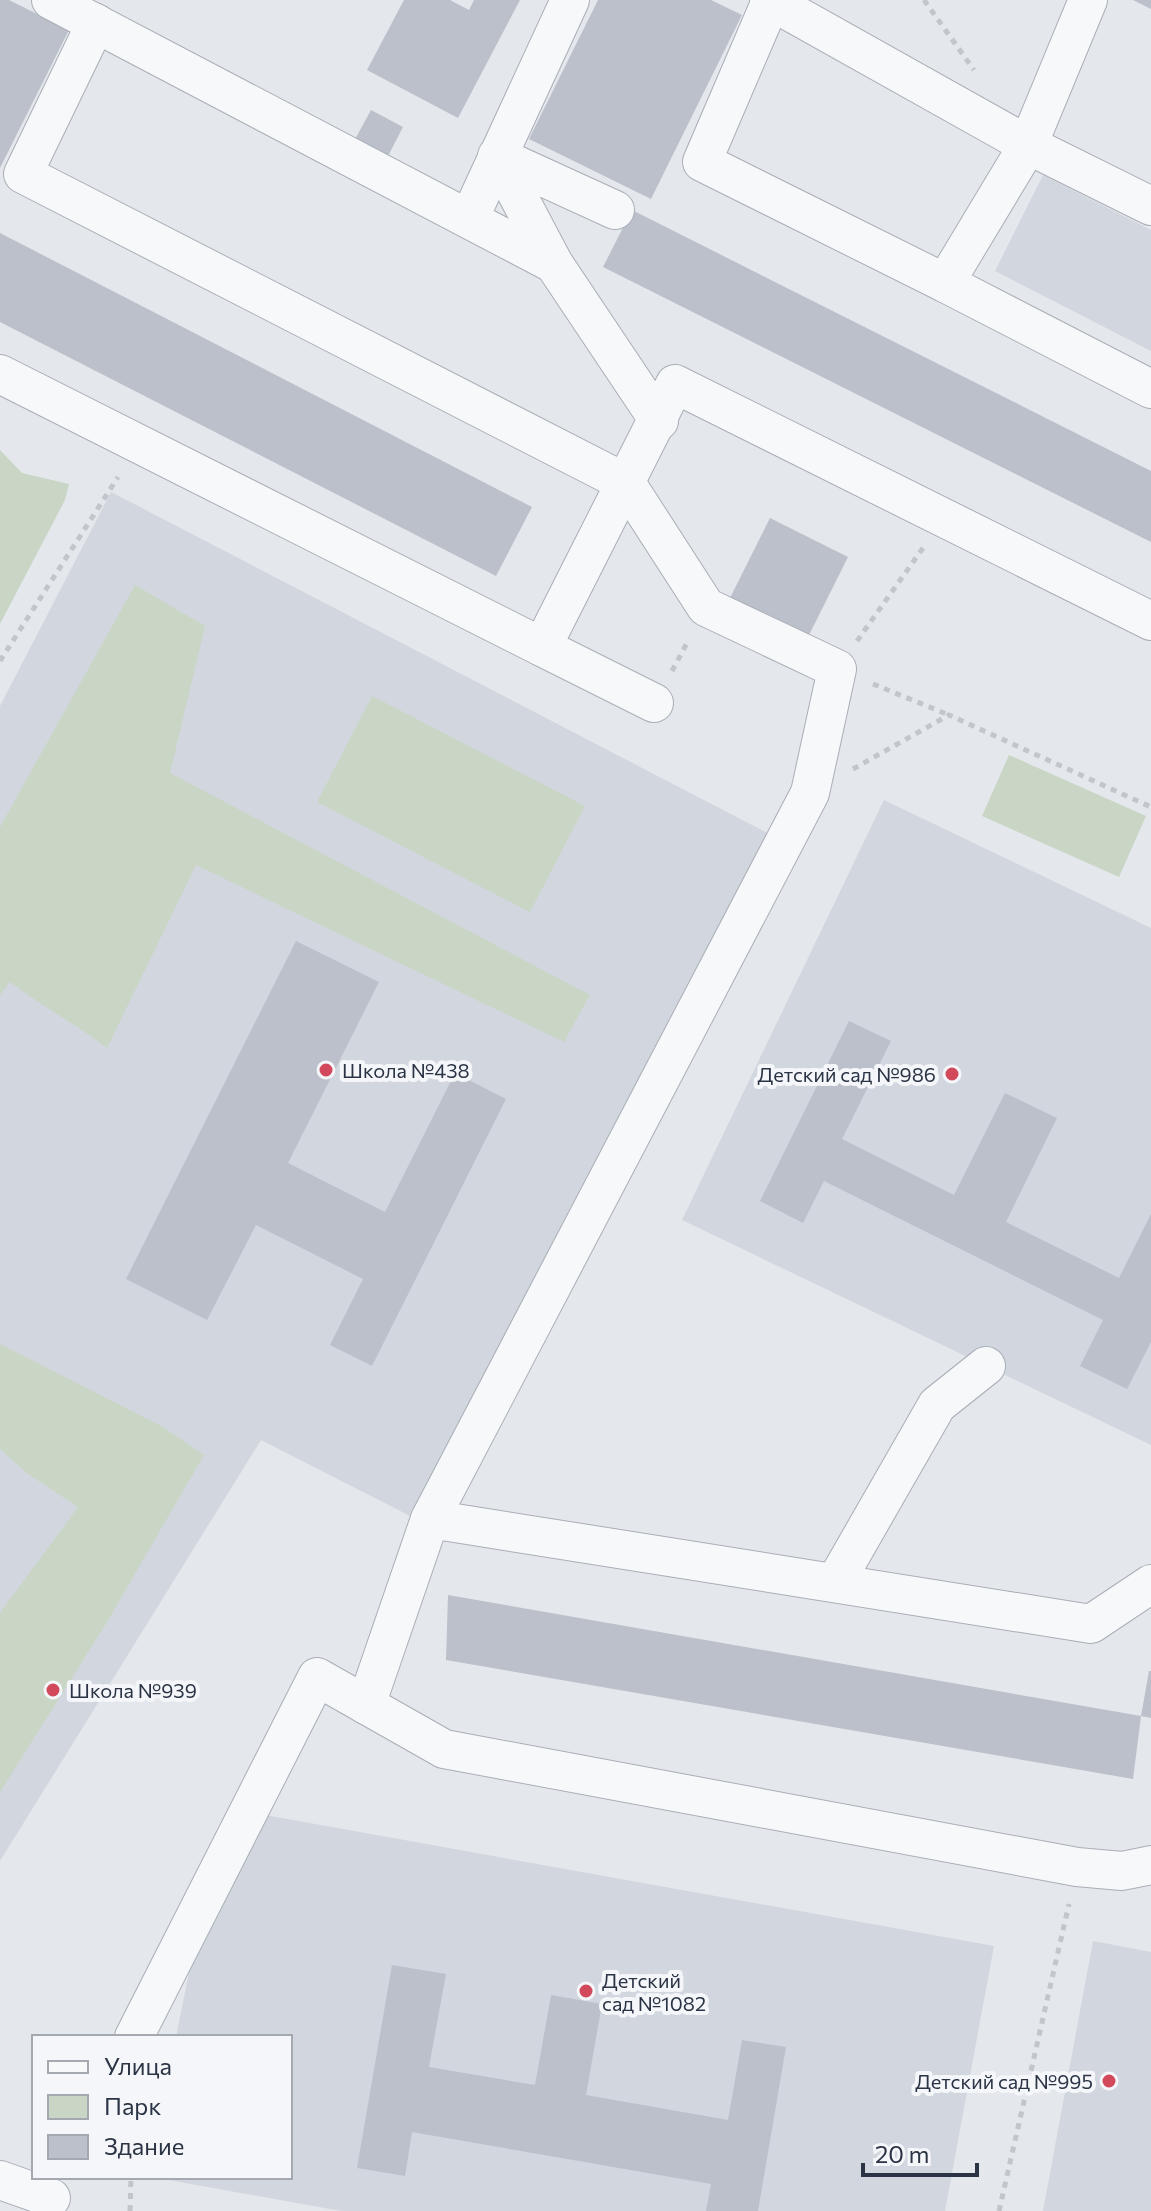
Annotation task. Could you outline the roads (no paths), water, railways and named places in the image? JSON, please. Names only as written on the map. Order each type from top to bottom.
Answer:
[{"type":"lane","points":[[51,0],[554,264]]},
{"type":"lane","points":[[469,219],[570,0]]},
{"type":"lane","points":[[945,283],[1028,145],[1088,0]]},
{"type":"lane","points":[[1151,206],[1028,145],[778,2],[702,162],[1151,389]]},
{"type":"lane","points":[[96,23],[23,174],[626,483],[706,607],[837,669],[810,793],[430,1519],[366,1705]]},
{"type":"lane","points":[[497,156],[615,210]]},
{"type":"lane","points":[[497,156],[554,264],[659,421]]},
{"type":"lane","points":[[0,374],[654,703]]},
{"type":"lane","points":[[542,647],[659,421],[675,384],[1151,621]]},
{"type":"lane","points":[[835,1583],[937,1405],[986,1366]]},
{"type":"lane","points":[[430,1519],[1091,1624],[1151,1584]]},
{"type":"lane","points":[[135,2035],[317,1677],[444,1749],[1077,1867],[1122,1871],[1151,1865]]},
{"type":"lane","points":[[0,2180],[56,2195]]},
{"type":"place","name":"Школа №438","points":[[326,1070]]},
{"type":"place","name":"Детский сад №986","points":[[952,1074]]},
{"type":"place","name":"Школа №939","points":[[53,1690]]},
{"type":"place","name":"Детский сад №1082","points":[[586,1991]]},
{"type":"place","name":"Детский сад №995","points":[[1109,2081]]}]
